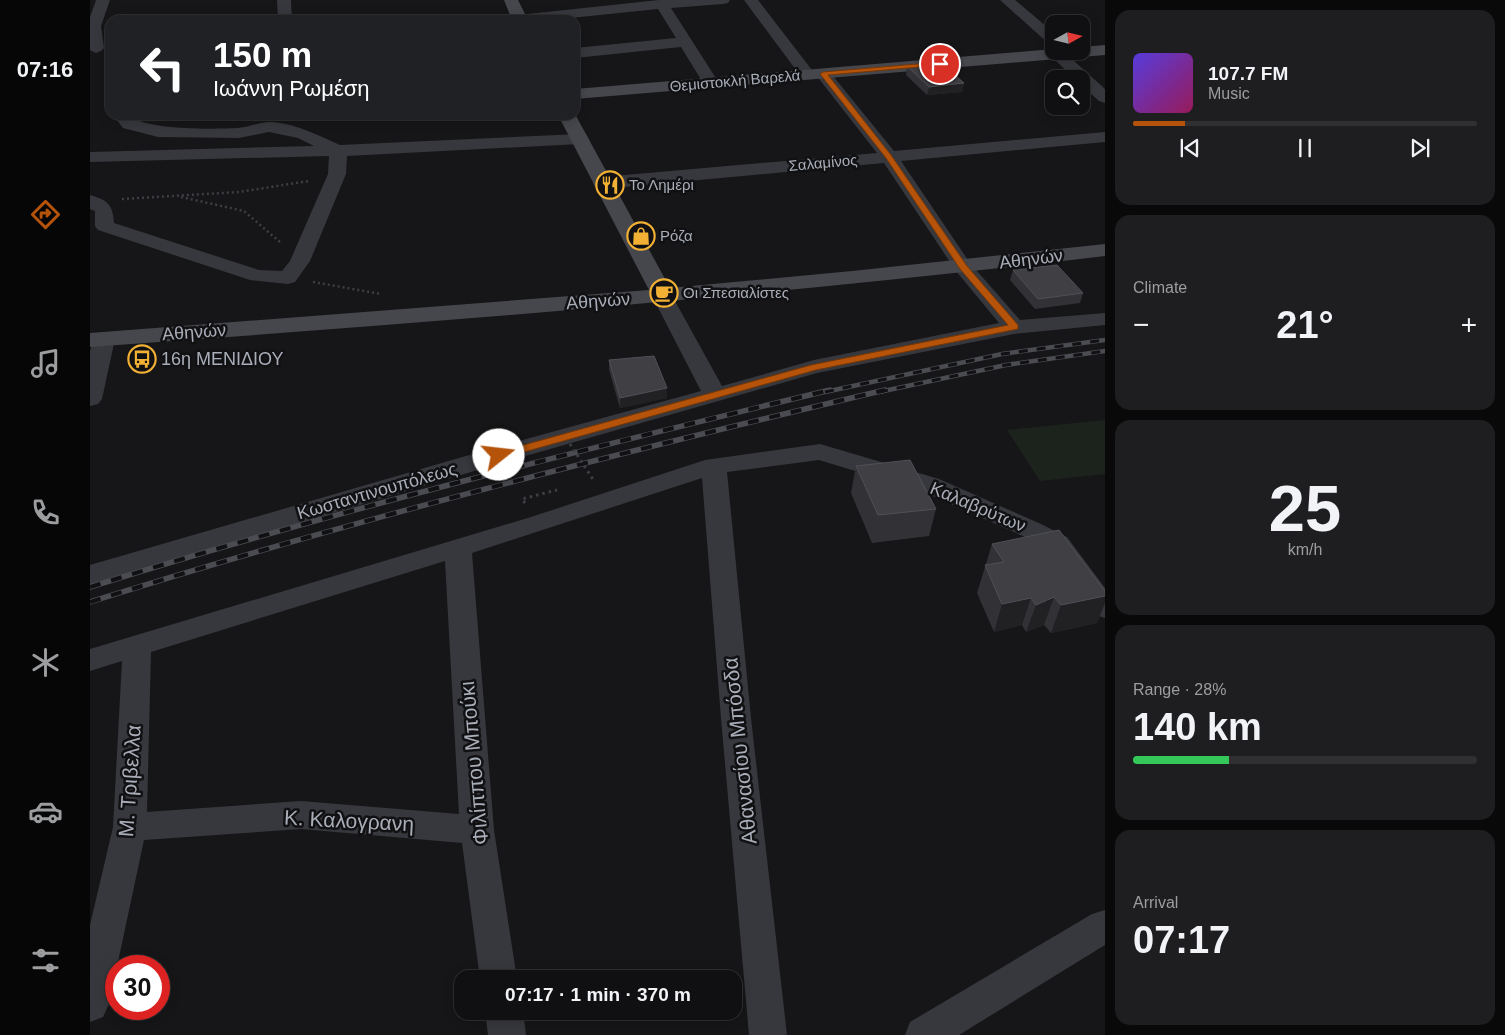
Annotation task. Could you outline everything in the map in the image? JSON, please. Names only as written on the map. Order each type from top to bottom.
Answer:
[{"type":"street","points":[[99,48],[94,26],[103,0]]},
{"type":"street","points":[[284,0],[285,15]]},
{"type":"street","points":[[511,0],[515,15]]},
{"type":"street","points":[[562,15],[662,4],[723,0]]},
{"type":"street","points":[[751,0],[889,156],[963,267],[1014,327]]},
{"type":"street","points":[[1007,0],[1045,35]]},
{"type":"street","points":[[662,4],[711,83]]},
{"type":"street","points":[[580,52],[685,42]]},
{"type":"street","name":"Θεμιστοκλή Βαρελά","points":[[1090,50],[1105,50]]},
{"type":"street","name":"Θεμιστοκλή Βαρελά","points":[[580,94],[816,74],[1045,52]]},
{"type":"street","points":[[1070,60],[1105,98]]},
{"type":"street","points":[[125,120],[128,124],[158,132],[239,133],[269,127],[303,134],[338,151]]},
{"type":"street","points":[[570,120],[715,395]]},
{"type":"street","name":"Σαλαμίνος","points":[[602,184],[1105,137]]},
{"type":"street","points":[[90,157],[400,149],[580,139]]},
{"type":"street","points":[[91,202],[104,209],[97,226],[257,276],[288,278],[300,261],[337,174],[338,151]]},
{"type":"street","name":"Αθηνών","points":[[97,339],[662,296],[963,267],[1105,250]]},
{"type":"street","name":"Κωσταντινουπόλεως","points":[[90,575],[499,455],[814,367],[1014,327],[1105,319]]},
{"type":"street","points":[[90,399],[97,339]]},
{"type":"street","name":"Καλαβρύτων","points":[[714,466],[820,452],[930,485],[1032,530],[1057,544],[1105,608]]},
{"type":"street","points":[[90,660],[714,466]]},
{"type":"street","name":"Αθανασίου Μπόσδα","points":[[714,466],[736,718],[768,1035]]},
{"type":"street","name":"Φιλίππου Μπούκι","points":[[458,547],[477,830],[498,970]]},
{"type":"street","name":"Μ. Τριβελλα","points":[[90,1004],[130,828],[137,645]]},
{"type":"street","name":"Κ. Καλογρανη","points":[[130,828],[301,815],[477,830]]},
{"type":"street","points":[[924,1035],[1105,926]]},
{"type":"street","points":[[505,1020],[507,1035]]},
{"type":"path","points":[[91,202],[178,197],[287,186],[337,174]]},
{"type":"path","points":[[178,197],[244,211],[300,261]]},
{"type":"path","points":[[288,278],[384,295]]},
{"type":"path","points":[[570,444],[594,481]]},
{"type":"shaded area","points":[[1105,420],[1105,474],[1040,481],[1007,430]]},
{"type":"building","points":[[941,63],[964,83],[929,87],[907,66]]},
{"type":"building","points":[[1057,265],[1083,293],[1038,299],[1013,270]]},
{"type":"building","points":[[654,356],[667,388],[620,398],[609,360]]},
{"type":"building","points":[[910,460],[936,509],[878,515],[856,466]]},
{"type":"building","points":[[1059,530],[1105,591],[1105,596],[1061,605],[1054,597],[1036,605],[1031,598],[1002,604],[985,565],[1004,562],[992,544]]},
{"type":"railway","points":[[825,392],[1002,354],[1105,340]]},
{"type":"railway","points":[[879,392],[1006,365],[1105,351]]},
{"type":"railway","points":[[90,587],[182,559],[458,482],[830,390]]},
{"type":"railway","points":[[90,602],[386,515],[585,463],[885,390]]},
{"type":"place","name":"Το Λημέρι","points":[[610,185]]},
{"type":"place","name":"Ρόζα","points":[[641,236]]},
{"type":"place","name":"Οι Σπεσιαλίστες","points":[[664,293]]},
{"type":"place","name":"16η ΜΕΝΙΔΙΟΥ","points":[[142,359]]},
{"type":"route","points":[[499,455],[814,367],[1014,327],[963,267],[889,156],[823,74],[940,64]]}]
